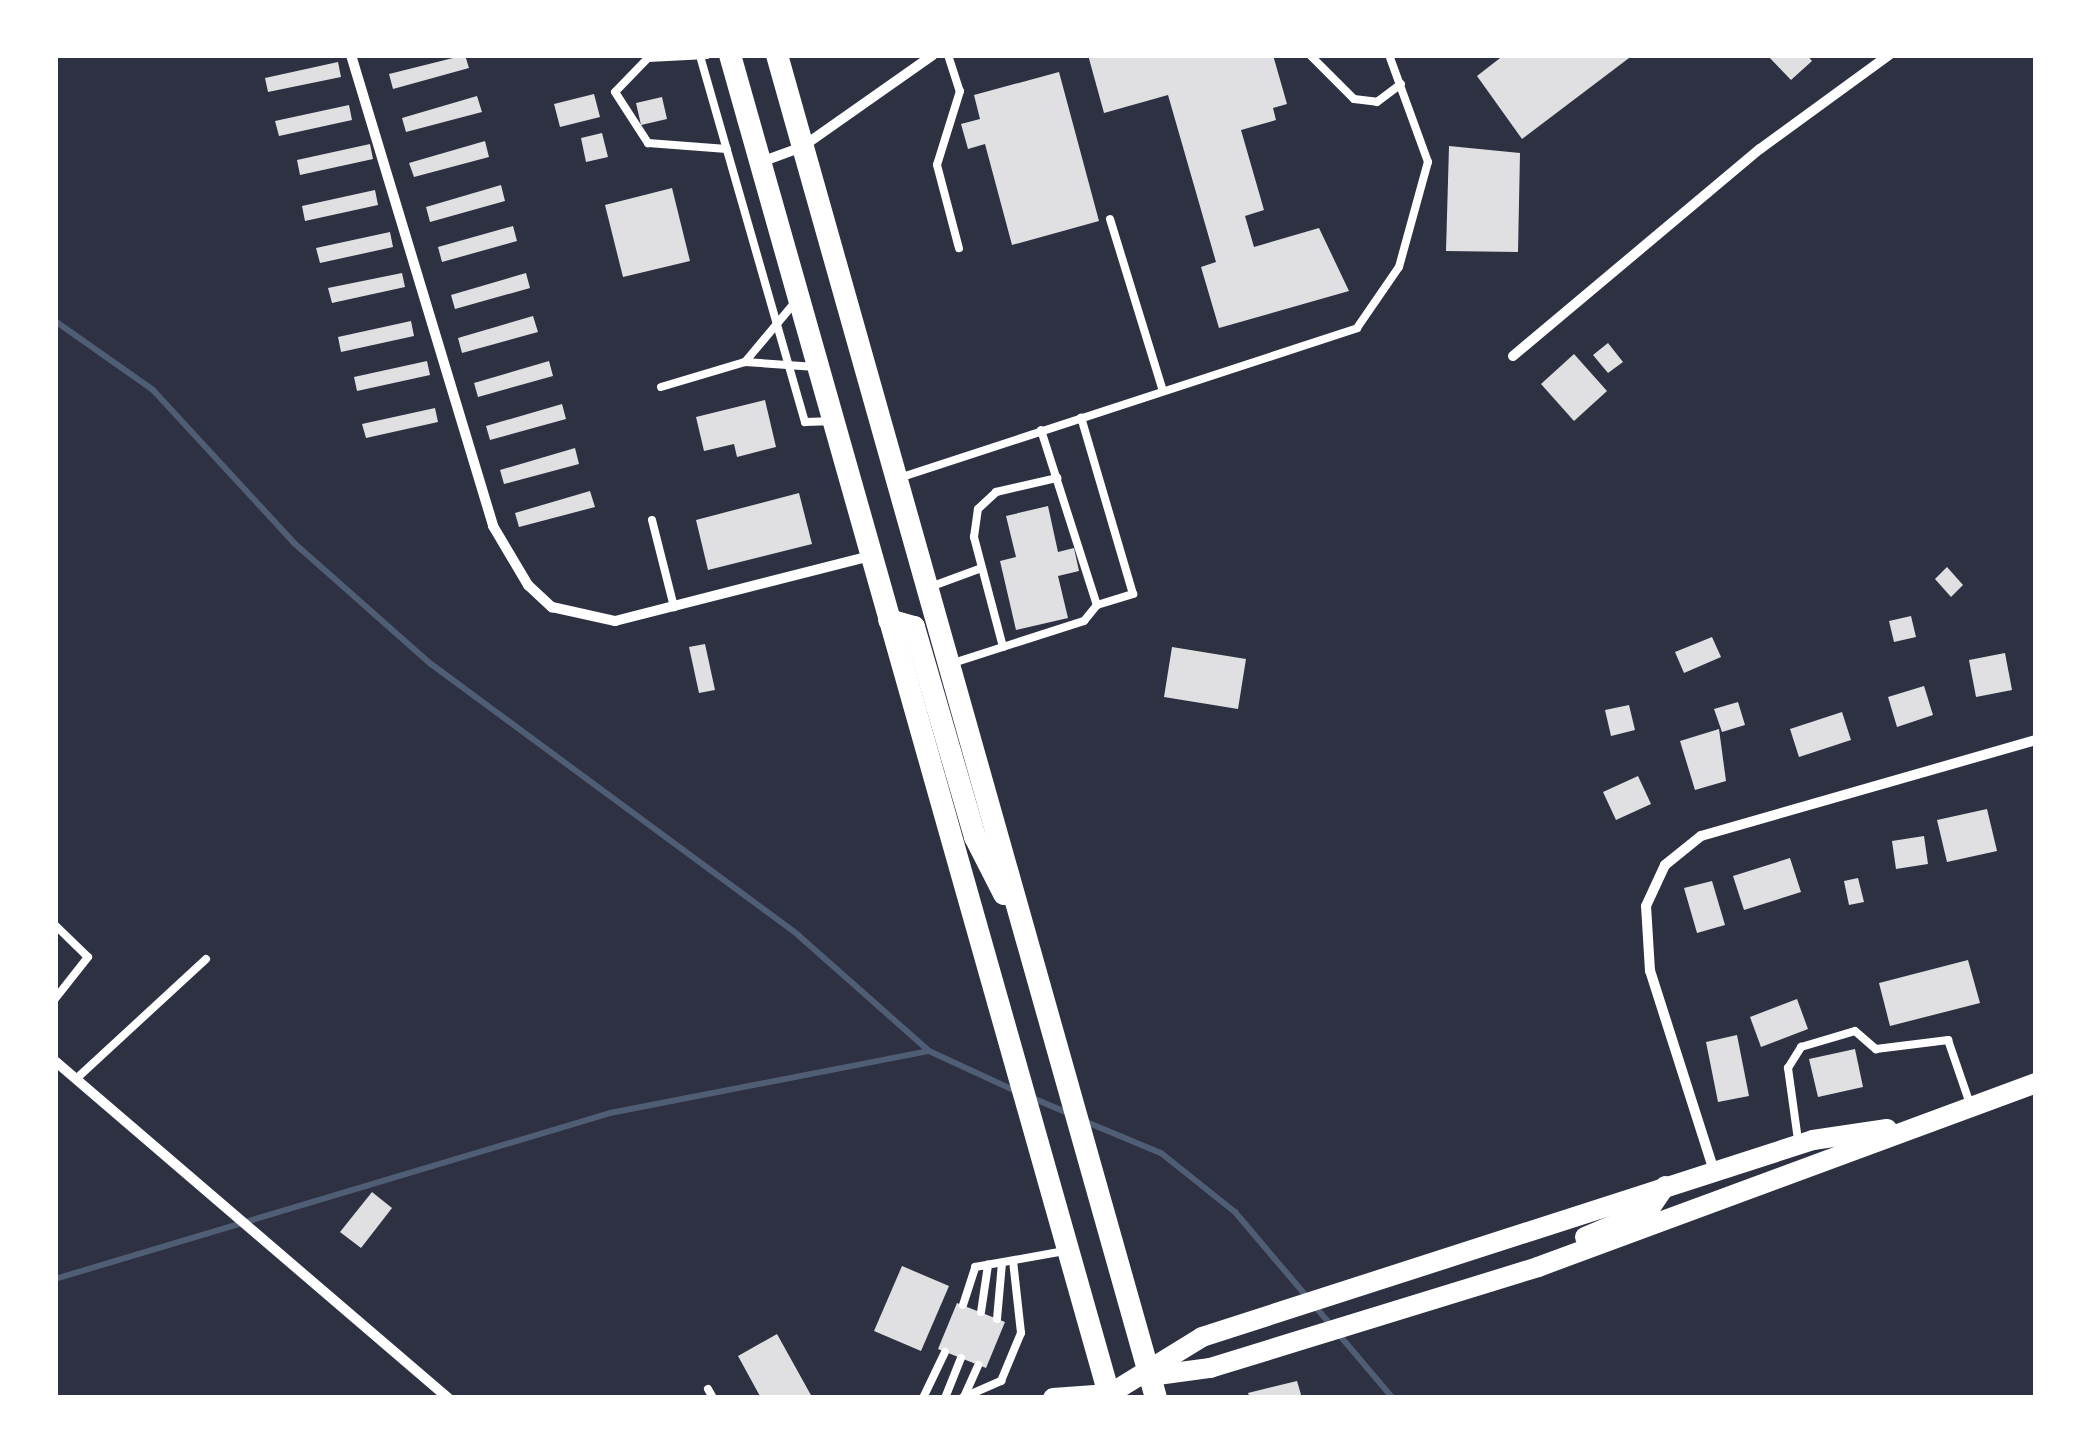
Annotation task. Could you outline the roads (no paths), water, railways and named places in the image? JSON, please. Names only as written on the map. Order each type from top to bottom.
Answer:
[{"type":"highway","points":[[730,55],[1107,1396]]},
{"type":"highway","points":[[777,55],[1153,1387]]},
{"type":"highway","points":[[888,620],[914,627],[975,837],[1028,942]]},
{"type":"main road","points":[[1052,1398],[1107,1396],[1153,1387],[1413,1305],[1824,1168],[1904,1127],[2036,1083]]},
{"type":"main road","points":[[1153,1387],[1202,1337],[1798,1145],[1904,1127]]},
{"type":"main road","points":[[1462,1287],[1648,1210],[1665,1186]]},
{"type":"street","points":[[352,55],[509,560],[552,607],[578,616],[615,621],[870,556]]},
{"type":"street","points":[[759,158],[802,148],[934,55]]},
{"type":"street","points":[[1513,356],[1760,149],[1889,55]]},
{"type":"street","points":[[1714,1171],[1650,971],[1646,906],[1665,865],[1701,836],[2036,740]]},
{"type":"street","points":[[55,1061],[448,1398]]},
{"type":"lane","points":[[948,55],[960,91],[937,165],[959,248]]},
{"type":"lane","points":[[1310,55],[1323,78],[1354,99],[1376,102],[1401,84]]},
{"type":"lane","points":[[897,479],[1357,328],[1372,314],[1399,267],[1428,162],[1390,55]]},
{"type":"lane","points":[[726,149],[637,136],[615,92],[648,57],[704,56],[726,149],[805,422],[832,420]]},
{"type":"lane","points":[[732,163],[759,158]]},
{"type":"lane","points":[[1110,219],[1163,390]]},
{"type":"lane","points":[[745,362],[798,299]]},
{"type":"lane","points":[[660,387],[745,362],[790,370],[818,367]]},
{"type":"lane","points":[[949,664],[1084,621],[1097,606],[1132,594],[1081,417]]},
{"type":"lane","points":[[1042,430],[1097,606]]},
{"type":"lane","points":[[1003,647],[982,568],[978,509],[996,492],[1056,478]]},
{"type":"lane","points":[[652,520],[674,607]]},
{"type":"lane","points":[[928,588],[982,568]]},
{"type":"lane","points":[[55,925],[88,957],[55,999]]},
{"type":"lane","points":[[76,1079],[206,958]]},
{"type":"lane","points":[[1798,1145],[1788,1068],[1801,1047],[1855,1031],[1876,1049],[1948,1040],[1970,1104]]},
{"type":"lane","points":[[963,1305],[975,1268],[1069,1251]]},
{"type":"lane","points":[[963,1398],[1001,1380],[1021,1333],[1013,1261]]},
{"type":"lane","points":[[997,1318],[1002,1262]]},
{"type":"lane","points":[[981,1312],[988,1265]]},
{"type":"lane","points":[[922,1398],[945,1352]]},
{"type":"lane","points":[[944,1398],[960,1358]]},
{"type":"lane","points":[[963,1398],[978,1366]]},
{"type":"waterway","points":[[55,321],[153,390],[294,543],[431,664],[798,935],[929,1051],[1018,1092]]},
{"type":"waterway","points":[[55,1279],[610,1113],[928,1051]]},
{"type":"waterway","points":[[1030,1097],[1068,1113]]},
{"type":"waterway","points":[[1084,1121],[1161,1153],[1235,1212],[1393,1398]]}]
